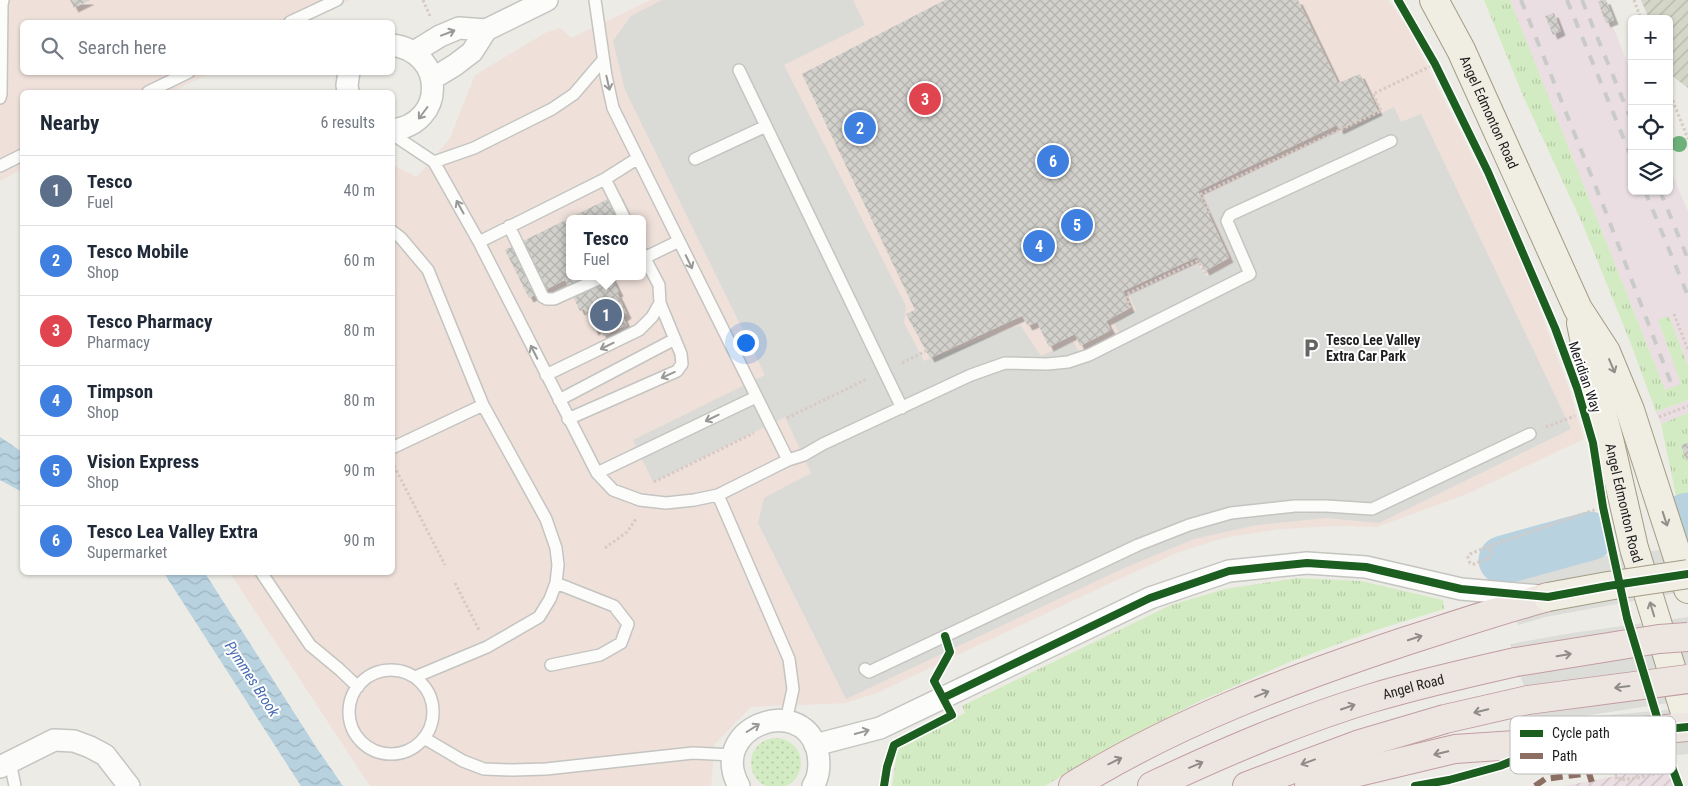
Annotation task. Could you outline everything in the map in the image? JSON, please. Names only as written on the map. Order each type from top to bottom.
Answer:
[{"type":"highway","points":[[1073,786],[1108,764],[1205,717],[1333,665],[1508,600],[1548,597]]},
{"type":"highway","name":"Angel Road","points":[[1152,786],[1284,728],[1370,699],[1461,674],[1516,662],[1659,639],[1688,637]]},
{"type":"highway","points":[[1248,786],[1357,745],[1445,719],[1528,700],[1688,679]]},
{"type":"highway","points":[[1309,786],[1354,773],[1455,749],[1510,745]]},
{"type":"main road","name":"Angel Edmonton Road","points":[[1434,0],[1461,50],[1578,309],[1606,352],[1630,410],[1688,589]]},
{"type":"main road","name":"Angel Edmonton Road","points":[[1578,309],[1588,363],[1610,443],[1634,548],[1688,722]]},
{"type":"main road","points":[[1548,597],[1688,574]]},
{"type":"street","points":[[414,52],[440,36],[459,28],[486,30],[547,0]]},
{"type":"street","points":[[432,79],[472,52],[486,30]]},
{"type":"street","points":[[395,45],[403,46],[414,52],[426,63],[432,79],[430,102],[421,117],[409,126],[395,129]]},
{"type":"street","points":[[348,90],[349,75]]},
{"type":"street","points":[[815,745],[880,728],[1150,598],[1229,571],[1307,563],[1366,567],[1508,600]]},
{"type":"street","points":[[738,786],[732,767],[733,755],[738,742],[747,731],[758,724],[772,720],[786,721],[798,726],[808,734],[815,745],[819,757],[819,770],[813,786]]},
{"type":"street","points":[[5,764],[54,740],[74,741],[105,755],[129,786]]},
{"type":"lane","points":[[0,98],[3,0]]},
{"type":"lane","points":[[294,20],[336,0]]},
{"type":"lane","points":[[595,0],[603,60],[614,108],[788,460]]},
{"type":"lane","points":[[434,162],[474,148],[552,109],[574,94],[603,60]]},
{"type":"lane","points":[[739,70],[902,408]]},
{"type":"lane","points":[[152,90],[182,75]]},
{"type":"lane","points":[[695,159],[766,126]]},
{"type":"lane","points":[[395,136],[434,162],[479,242],[597,473],[614,490],[640,500],[666,503],[718,495],[788,460],[804,455],[823,444],[971,375],[1005,362],[1047,364],[1068,362],[1089,355],[1250,274],[1227,221],[1230,215],[1391,141]]},
{"type":"lane","points":[[0,166],[20,156]]},
{"type":"lane","points":[[479,242],[605,179],[638,158]]},
{"type":"lane","points":[[605,179],[623,215]]},
{"type":"lane","points":[[509,226],[543,297],[554,300],[596,280]]},
{"type":"lane","points":[[395,233],[428,270],[484,405],[546,519],[556,548],[558,565],[556,583],[540,617],[487,647],[414,677]]},
{"type":"lane","points":[[646,256],[679,241]]},
{"type":"lane","points":[[568,419],[676,371],[682,364],[681,354],[660,303],[659,285],[646,262]]},
{"type":"lane","points":[[546,375],[639,330],[652,317],[660,303]]},
{"type":"lane","points":[[559,400],[675,339]]},
{"type":"lane","points":[[597,473],[756,397]]},
{"type":"lane","points":[[395,447],[484,405]]},
{"type":"lane","points":[[865,669],[869,672],[1138,545],[1189,525],[1231,513],[1295,506],[1372,509],[1530,434]]},
{"type":"lane","points":[[718,495],[789,659],[793,689],[786,721]]},
{"type":"lane","points":[[263,575],[310,645],[358,687]]},
{"type":"lane","points":[[551,665],[600,655],[621,643],[628,624],[614,606],[556,583]]},
{"type":"lane","points":[[392,670],[414,677],[426,688],[430,697],[433,712],[430,730],[415,747],[404,752],[379,753],[366,746],[355,734],[350,720],[349,709],[353,695],[358,687],[364,680],[377,673],[392,670]]},
{"type":"lane","points":[[424,738],[455,757],[484,769],[546,769],[693,753],[733,755]]},
{"type":"lane","points":[[5,764],[15,786]]},
{"type":"path","points":[[423,0],[430,17]]},
{"type":"path","points":[[1634,0],[1640,15]]},
{"type":"path","points":[[1430,56],[1439,72]]},
{"type":"path","points":[[1673,101],[1688,139]]},
{"type":"path","points":[[1674,314],[1688,350]]},
{"type":"path","points":[[1530,434],[1576,415]]},
{"type":"path","points":[[395,470],[446,565]]},
{"type":"path","points":[[1465,567],[1467,556],[1470,553],[1484,548],[1489,549],[1492,554],[1489,558],[1474,564],[1470,563],[1468,557],[1470,554],[1484,548],[1603,507],[1605,516]]},
{"type":"path","points":[[605,548],[627,532],[636,520]]},
{"type":"path","points":[[455,583],[481,635]]},
{"type":"path","points":[[1620,779],[1674,774]]},
{"type":"path","points":[[1620,779],[1638,778]]},
{"type":"shaded area","points":[[0,0],[350,0],[311,20],[20,20],[20,75],[206,75],[176,90],[20,90],[20,170],[0,181]]},
{"type":"shaded area","points":[[651,0],[1388,0],[1406,24],[1512,234],[1569,389],[1584,439],[1467,494],[1377,527],[1337,526],[1280,529],[1224,538],[1179,552],[879,692],[846,703],[751,707],[715,744],[711,786],[370,786],[231,575],[395,575],[395,166],[417,177],[450,138],[475,75],[545,33],[560,28],[571,38]]},
{"type":"shaded area","name":"Tesco Lee Valley Extra Car Park","points":[[662,0],[853,0],[865,25],[784,65],[906,306],[904,323],[924,361],[1020,325],[1041,356],[1073,342],[1080,353],[1119,333],[1114,323],[1136,310],[1129,295],[1197,264],[1206,276],[1234,263],[1203,196],[1394,107],[1401,122],[1421,114],[1571,429],[1379,523],[1326,518],[1257,525],[1194,539],[1122,569],[846,699],[758,523],[764,498],[811,473],[785,417],[653,482],[633,440],[765,375],[625,90],[613,41],[631,16]]},
{"type":"shaded area","points":[[1510,0],[1606,0],[1614,20],[1611,22],[1628,64],[1628,195],[1673,195],[1673,176],[1688,212],[1688,366],[1669,316],[1658,321],[1682,385],[1665,390]]},
{"type":"shaded area","points":[[1641,0],[1688,0],[1688,88],[1673,77],[1673,15],[1647,15]]},
{"type":"shaded area","points":[[1688,400],[1688,413],[1661,424],[1656,412]]},
{"type":"shaded area","points":[[1626,774],[1671,774],[1676,786],[1564,786]]},
{"type":"green space","points":[[1484,0],[1510,0],[1665,390],[1681,384],[1658,320],[1669,316],[1688,366],[1688,400],[1656,412],[1583,225],[1524,98]]},
{"type":"green space","points":[[1688,413],[1688,501],[1678,505],[1661,424]]},
{"type":"green space","points":[[1297,578],[1361,581],[1443,600],[1444,609],[1376,630],[1292,661],[1200,701],[1099,753],[1045,786],[892,786],[897,753],[901,744],[965,713],[962,706],[1171,605],[1225,589]]},
{"type":"green space","points":[[776,738],[790,742],[797,749],[801,763],[797,777],[786,786],[766,786],[758,781],[753,773],[751,763],[753,753],[758,745],[766,740]]},
{"type":"water","points":[[0,437],[20,451],[20,491],[0,480]]},
{"type":"water","points":[[165,575],[206,575],[343,786],[301,786]]},
{"type":"pier","points":[[1688,547],[1688,591],[1545,617],[1518,625],[1494,568]]},
{"type":"pier","points":[[1688,617],[1688,700],[1584,716],[1534,716],[1510,644],[1572,633]]},
{"type":"pier","points":[[1688,708],[1688,754],[1676,755],[1676,716],[1598,716]]},
{"type":"building","points":[[70,0],[90,0],[74,8]]},
{"type":"building","points":[[945,0],[1298,0],[1338,83],[1360,74],[1378,111],[1339,130],[1337,125],[1198,191],[1229,258],[1205,271],[1197,257],[1123,291],[1130,308],[1106,321],[1111,330],[1080,346],[1075,334],[1049,347],[1037,322],[1028,326],[1022,316],[930,358],[906,314],[915,310],[802,74]]},
{"type":"building","points":[[1606,0],[1614,20],[1606,23],[1598,2]]},
{"type":"building","points":[[1554,13],[1561,31],[1553,35],[1545,16]]},
{"type":"building","points":[[618,194],[628,215],[576,215]]},
{"type":"building","points":[[566,220],[566,280],[613,280],[627,314],[623,317],[627,325],[603,336],[599,328],[594,331],[584,309],[580,311],[565,280],[529,298],[505,250]]},
{"type":"building","points":[[1688,443],[1688,460],[1686,461],[1681,445]]},
{"type":"waterway","name":"Pymmes Brook","points":[[1683,519],[1688,517]]},
{"type":"waterway","name":"Pymmes Brook","points":[[1503,560],[1590,536]]},
{"type":"railway","points":[[1521,0],[1605,210],[1671,383]]},
{"type":"railway","points":[[1567,0],[1628,150]]},
{"type":"railway","points":[[1582,0],[1628,112]]},
{"type":"railway","points":[[1647,195],[1688,296]]},
{"type":"railway","points":[[1662,195],[1688,259]]},
{"type":"marked path","points":[[1535,786],[1545,779],[1582,774]]},
{"type":"marked path","points":[[1589,774],[1593,786]]},
{"type":"cycle path","name":"Meridian Way","points":[[1398,0],[1435,64],[1488,172],[1555,328],[1577,388],[1593,443],[1603,507],[1627,618],[1657,716]]},
{"type":"cycle path","points":[[943,698],[1150,598],[1229,571],[1307,563],[1366,567],[1461,589],[1548,597],[1688,574]]},
{"type":"cycle path","points":[[884,786],[887,767],[894,745],[952,715],[934,681],[950,652],[945,636]]},
{"type":"cycle path","points":[[1676,728],[1688,727]]},
{"type":"cycle path","points":[[1415,786],[1449,780],[1510,762]]},
{"type":"cycle path","name":"Meridian Way","points":[[1674,774],[1679,786]]},
{"type":"place","name":"Tesco Pharmacy","points":[[925,99]]},
{"type":"place","name":"Tesco Mobile","points":[[860,128]]},
{"type":"place","name":"Tesco Lea Valley Extra","points":[[1053,161]]},
{"type":"place","name":"Vision Express","points":[[1077,225]]},
{"type":"place","name":"Timpson","points":[[1039,246]]},
{"type":"place","name":"Tesco","points":[[606,315]]},
{"type":"place","name":"Tesco Lee Valley Extra Car Park","points":[[1311,348]]}]
